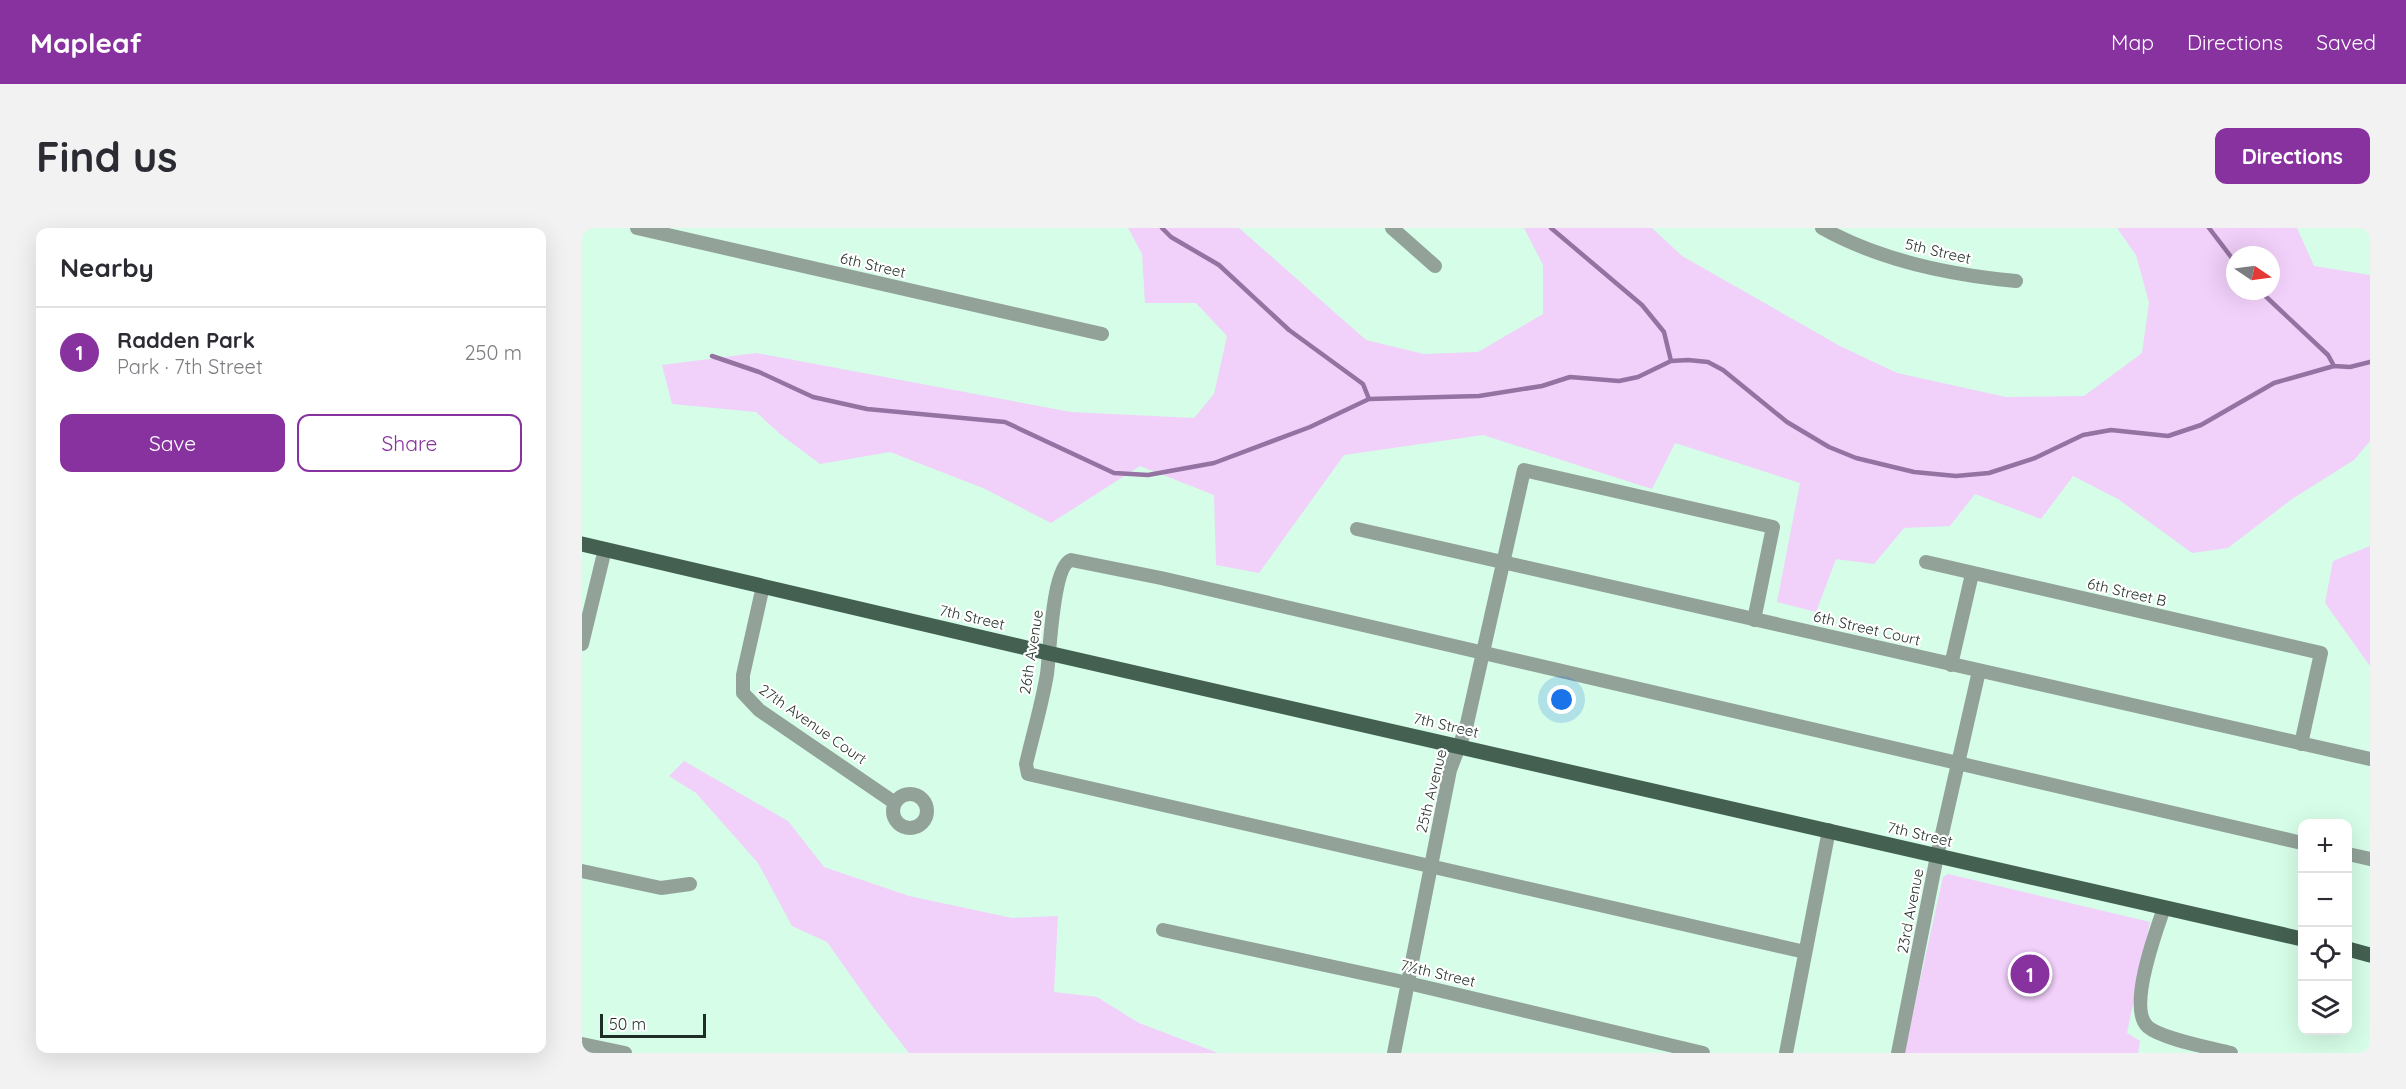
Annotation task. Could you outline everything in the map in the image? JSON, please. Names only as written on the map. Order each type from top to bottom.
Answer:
[{"type":"main road","name":"7th Street","points":[[582,544],[1048,653],[2298,938]]},
{"type":"main road","points":[[2352,950],[2370,954]]},
{"type":"street","name":"6th Street","points":[[637,228],[1102,334]]},
{"type":"street","points":[[1392,228],[1435,266]]},
{"type":"street","name":"5th Street","points":[[1822,228],[1885,255],[1939,270],[2016,281]]},
{"type":"street","name":"25th Avenue","points":[[1394,1053],[1450,770],[1466,728],[1524,470],[1773,527],[1754,620]]},
{"type":"street","name":"6th Street Court","points":[[1356,529],[2370,759]]},
{"type":"street","points":[[582,644],[605,549]]},
{"type":"street","name":"26th Avenue","points":[[1430,867],[1028,774],[1026,764],[1047,674],[1050,630],[1062,570],[1066,561],[1080,561],[1482,654]]},
{"type":"street","name":"6th Street B","points":[[1926,562],[2321,653],[2301,744]]},
{"type":"street","points":[[1951,665],[1972,574]]},
{"type":"street","name":"27th Avenue Court","points":[[763,586],[742,675],[743,693],[759,710],[895,803]]},
{"type":"street","points":[[1482,654],[2298,842]]},
{"type":"street","name":"23rd Avenue","points":[[1898,1053],[1937,856],[1979,671]]},
{"type":"street","points":[[1786,1053],[1829,831]]},
{"type":"street","points":[[2352,855],[2370,859]]},
{"type":"street","points":[[1430,867],[1805,952]]},
{"type":"street","points":[[582,871],[661,888],[690,884]]},
{"type":"street","points":[[2164,908],[2141,987],[2139,1010],[2142,1019],[2147,1027],[2163,1034],[2231,1053]]},
{"type":"street","name":"7½th Street","points":[[1163,930],[1408,983],[1704,1053]]},
{"type":"street","points":[[582,1044],[625,1053]]},
{"type":"shaded area","points":[[1128,228],[1239,228],[1366,340],[1424,354],[1478,352],[1543,314],[1543,265],[1524,228],[1652,228],[1682,256],[1840,346],[1897,373],[2006,397],[2084,396],[2142,353],[2149,303],[2136,255],[2117,228],[2297,228],[2314,266],[2370,275],[2370,441],[2354,460],[2292,499],[2228,548],[2192,553],[2118,499],[2073,476],[2041,519],[1975,494],[1950,526],[1904,528],[1874,564],[1836,559],[1816,612],[1777,602],[1800,483],[1675,443],[1652,489],[1483,435],[1344,455],[1259,573],[1216,565],[1214,495],[1140,466],[1051,523],[983,488],[890,452],[820,464],[780,434],[756,412],[672,404],[662,365],[756,353],[1071,412],[1194,418],[1214,394],[1227,336],[1196,303],[1145,303],[1142,254]]},
{"type":"shaded area","points":[[2370,546],[2370,666],[2325,603],[2333,561]]},
{"type":"shaded area","points":[[684,761],[788,821],[824,867],[909,896],[1012,918],[1058,916],[1054,992],[1097,997],[1139,1023],[1218,1053],[909,1053],[827,942],[792,926],[758,863],[696,793],[669,776]]},
{"type":"shaded area","points":[[1948,874],[2150,922],[2127,1033],[2140,1041],[2138,1053],[1904,1053],[1943,877]]},
{"type":"waterway","points":[[1162,228],[1171,237],[1219,265],[1289,330],[1363,384],[1369,399]]},
{"type":"waterway","points":[[1551,228],[1642,305],[1664,332],[1671,361]]},
{"type":"waterway","points":[[2209,228],[2226,250]]},
{"type":"waterway","points":[[2270,300],[2328,355],[2334,366]]},
{"type":"waterway","points":[[712,356],[759,372],[813,397],[867,409],[1005,422],[1114,473],[1148,475],[1214,463],[1310,427],[1369,399],[1479,396],[1542,386],[1570,377],[1619,381],[1638,377],[1671,361],[1688,360],[1708,362],[1723,370],[1787,422],[1829,447],[1856,458],[1914,472],[1956,476],[1989,473],[2035,458],[2083,435],[2111,430],[2168,436],[2201,425],[2274,383],[2334,366],[2350,367],[2370,362]]},
{"type":"place","name":"Radden Park","points":[[2030,974]]}]
